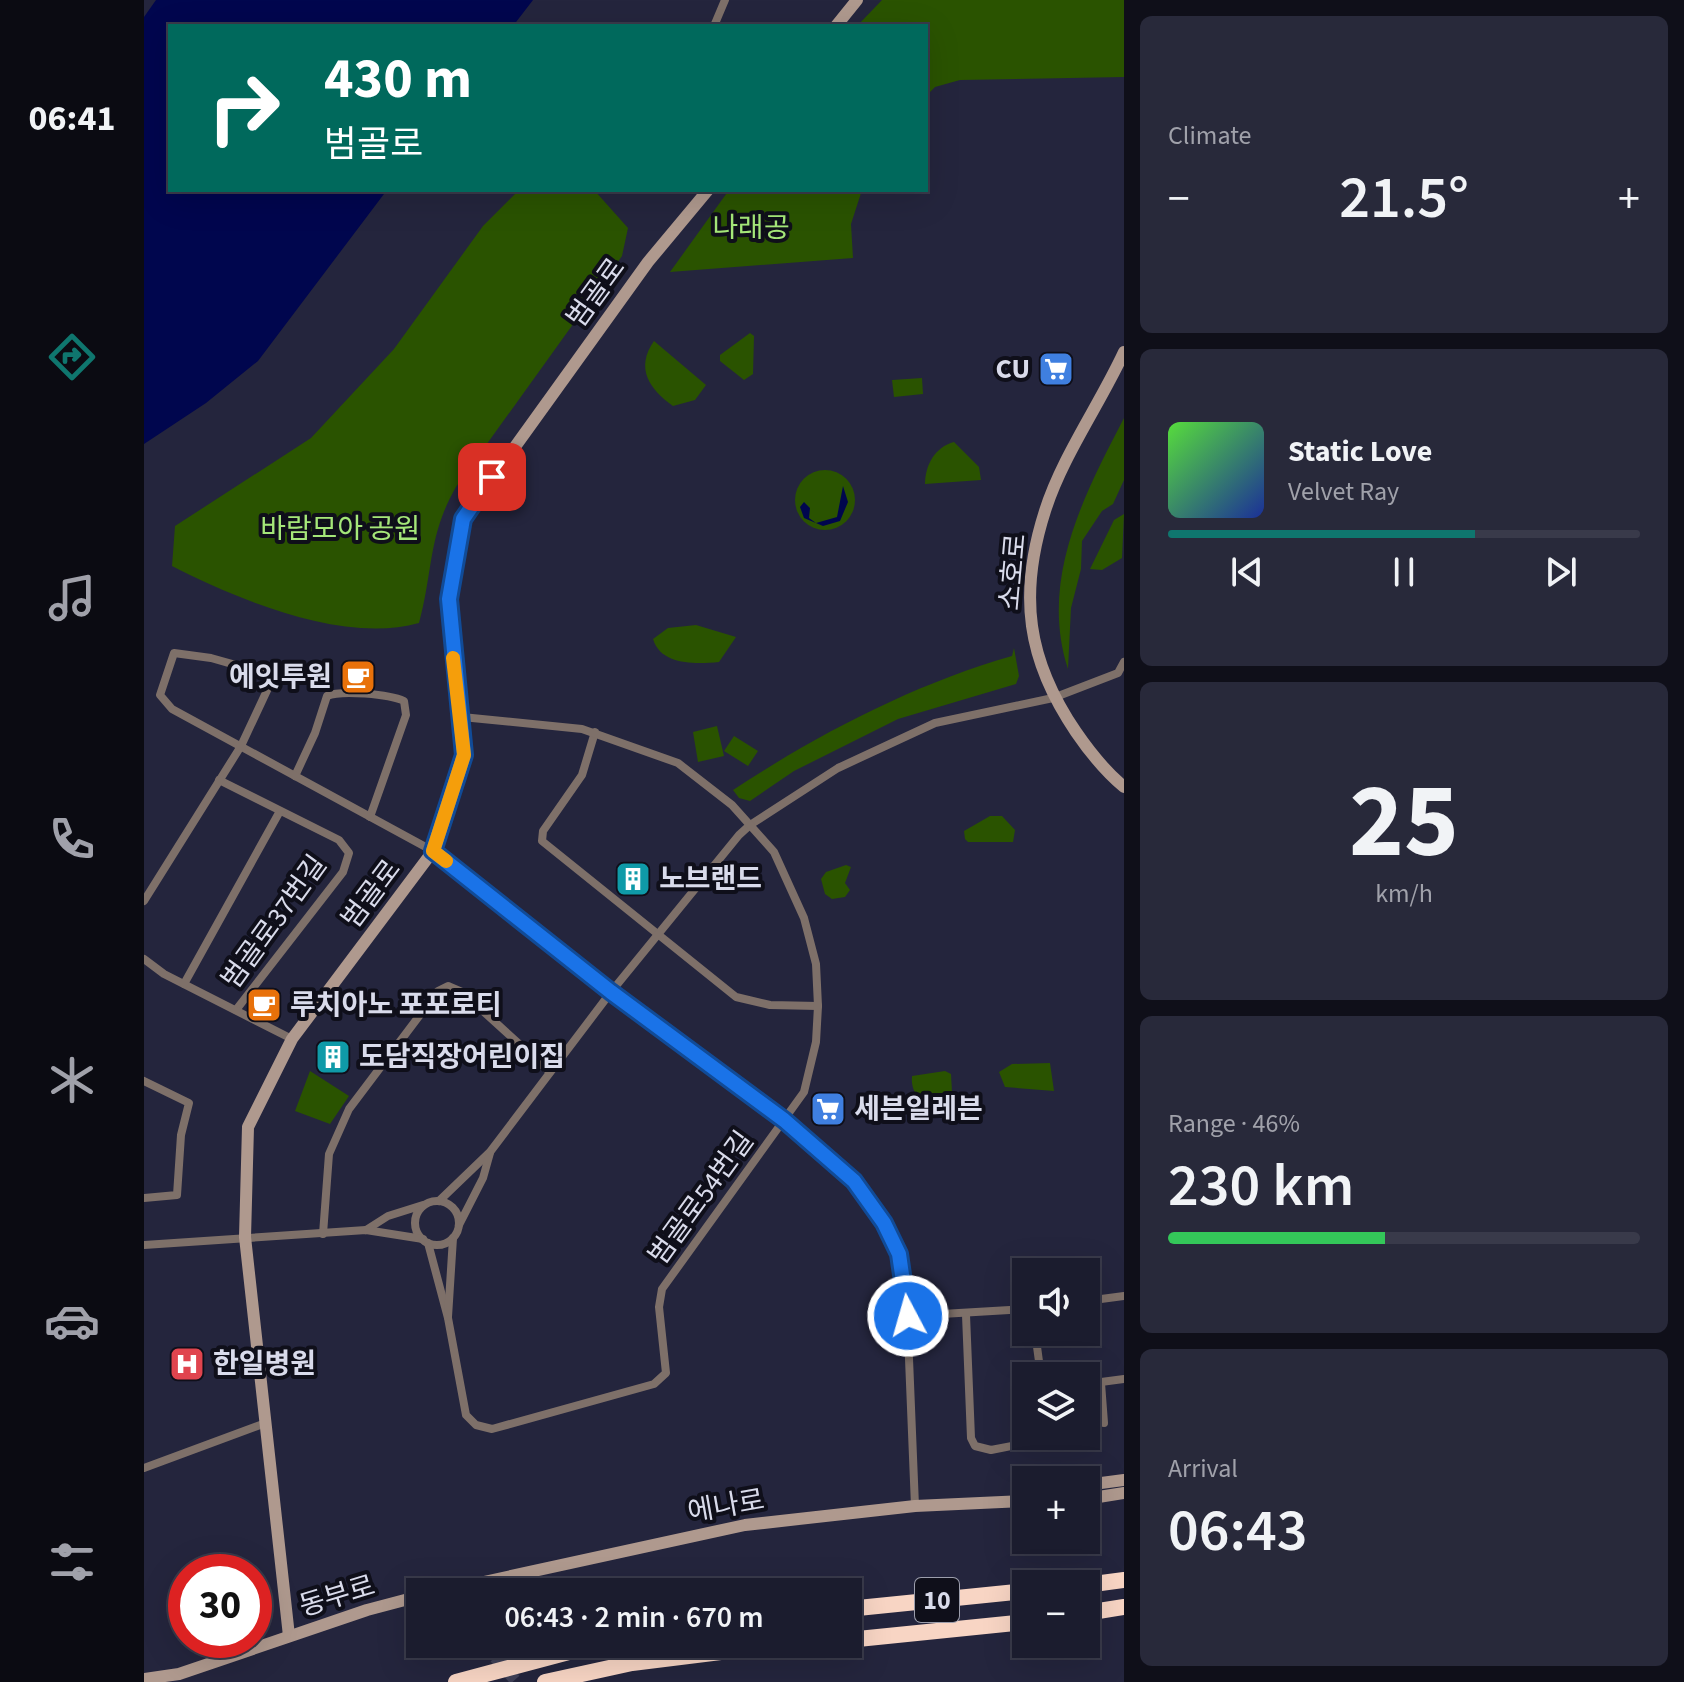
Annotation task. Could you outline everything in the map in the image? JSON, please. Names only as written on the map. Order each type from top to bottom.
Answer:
[{"type":"highway","points":[[1100,1583],[1124,1580]]},
{"type":"highway","name":"10","points":[[862,1608],[1012,1592]]},
{"type":"highway","points":[[1100,1611],[1124,1607]]},
{"type":"highway","name":"10","points":[[862,1639],[1012,1623]]},
{"type":"highway","points":[[456,1682],[546,1658]]},
{"type":"highway","points":[[545,1682],[632,1663],[672,1658]]},
{"type":"street","points":[[715,24],[725,0]]},
{"type":"street","points":[[837,24],[851,2]]},
{"type":"street","name":"범골로","points":[[289,1636],[263,1424],[245,1237],[248,1127],[292,1039],[433,851],[464,755],[449,599],[463,519],[648,262],[705,192]]},
{"type":"street","name":"소호로","points":[[1124,352],[1045,509],[1034,553],[1029,610],[1039,664],[1053,698],[1085,744],[1124,787]]},
{"type":"street","points":[[144,901],[241,746],[270,684],[264,673],[211,658],[174,653],[160,695],[172,709],[241,746],[433,851]]},
{"type":"street","points":[[366,1230],[388,1216],[439,1201],[490,1152],[611,992],[750,825],[838,768],[935,723],[1053,698],[1118,673],[1124,662]]},
{"type":"street","points":[[1118,673],[1124,683]]},
{"type":"street","points":[[295,776],[315,733],[327,696],[340,691],[360,696],[389,695],[404,701],[406,715],[370,817]]},
{"type":"street","points":[[462,717],[595,732],[678,763],[732,805],[774,852],[788,876],[804,918],[816,964],[818,1006],[816,1042],[804,1092],[784,1120]]},
{"type":"street","points":[[595,732],[582,775],[543,831],[542,841],[736,997],[770,1005],[818,1006]]},
{"type":"street","points":[[219,780],[280,811]]},
{"type":"street","name":"범골로37번길","points":[[184,984],[280,811],[339,840],[349,853],[343,872],[236,1010]]},
{"type":"street","name":"범골로54번길","points":[[433,851],[611,992],[784,1120],[854,1181],[884,1223],[899,1254],[908,1316],[915,1506]]},
{"type":"street","name":"범골로37번길","points":[[144,959],[184,984],[292,1039]]},
{"type":"street","points":[[323,1234],[329,1154],[349,1109],[438,991],[448,986],[462,992],[550,1072]]},
{"type":"street","points":[[144,1081],[189,1103],[181,1135],[177,1195],[144,1198]]},
{"type":"street","name":"범골로54번길","points":[[448,1318],[466,1415],[476,1425],[492,1429],[654,1384],[666,1373],[659,1307],[662,1289],[784,1120]]},
{"type":"street","points":[[448,1318],[453,1289],[453,1238],[483,1178],[490,1152]]},
{"type":"street","points":[[439,1201],[454,1209],[459,1225]]},
{"type":"street","points":[[424,1205],[415,1221],[425,1241],[448,1318]]},
{"type":"street","points":[[144,1245],[366,1230],[441,1244],[453,1238]]},
{"type":"street","points":[[1100,1299],[1124,1296]]},
{"type":"street","points":[[908,1316],[1012,1310]]},
{"type":"street","points":[[966,1315],[971,1438],[975,1446],[991,1450],[1012,1446]]},
{"type":"street","points":[[1104,1423],[1101,1383],[1124,1379]]},
{"type":"street","points":[[144,1468],[263,1424]]},
{"type":"street","points":[[1100,1483],[1124,1480]]},
{"type":"street","points":[[1100,1497],[1124,1493]]},
{"type":"street","name":"에나로","points":[[502,1578],[745,1525],[915,1506],[1012,1502]]},
{"type":"street","name":"동부로","points":[[144,1679],[174,1678],[289,1636],[406,1600]]},
{"type":"green space","points":[[882,0],[1124,0],[1124,77],[960,80],[935,87],[928,94],[928,24],[859,24]]},
{"type":"green space","name":"바람모아 공원","points":[[517,192],[596,192],[628,228],[622,256],[456,487],[440,521],[419,623],[389,628],[358,628],[325,623],[260,605],[172,566],[175,526],[311,438],[394,349],[483,226]]},
{"type":"green space","name":"나래공","points":[[728,192],[861,192],[851,224],[853,258],[670,272]]},
{"type":"green space","points":[[750,333],[754,336],[753,374],[744,380],[720,361],[720,355]]},
{"type":"green space","points":[[654,341],[706,385],[695,400],[673,406],[651,385],[645,369],[648,351]]},
{"type":"green space","points":[[922,378],[923,394],[894,397],[892,380]]},
{"type":"green space","points":[[1124,418],[1124,480],[1113,504],[1102,511],[1082,541],[1081,569],[1071,608],[1068,669],[1060,636],[1062,571],[1081,508]]},
{"type":"green space","points":[[954,442],[979,467],[981,480],[925,484],[932,458],[941,448]]},
{"type":"green space","points":[[825,470],[837,472],[846,479],[853,488],[853,512],[846,521],[837,528],[825,530],[813,528],[804,521],[797,512],[795,500],[797,488],[804,479],[813,472]]},
{"type":"green space","points":[[1124,514],[1122,558],[1102,570],[1090,569],[1114,520]]},
{"type":"green space","points":[[696,625],[736,637],[719,662],[691,663],[672,659],[657,648],[653,639],[668,628]]},
{"type":"green space","points":[[1014,648],[1019,676],[1016,684],[898,719],[794,771],[750,801],[739,798],[733,790],[799,749],[868,712],[939,681],[1012,656]]},
{"type":"green space","points":[[717,726],[724,756],[698,762],[693,732]]},
{"type":"green space","points":[[734,736],[758,751],[748,766],[724,751]]},
{"type":"green space","points":[[990,816],[1002,816],[1015,830],[1013,842],[968,842],[965,839],[964,831]]},
{"type":"green space","points":[[846,865],[851,867],[845,883],[850,890],[845,897],[832,899],[825,894],[821,879],[826,872]]},
{"type":"green space","points":[[1050,1063],[1054,1091],[1005,1087],[999,1072],[1012,1064]]},
{"type":"green space","points":[[310,1071],[349,1096],[330,1124],[295,1111]]},
{"type":"green space","points":[[945,1071],[951,1074],[952,1092],[946,1104],[932,1103],[917,1095],[912,1076]]},
{"type":"shaded area","points":[[156,0],[533,0],[515,24],[168,24],[168,192],[385,192],[258,361],[206,403],[144,444],[144,17]]},
{"type":"shaded area","points":[[843,486],[848,502],[840,521],[823,526],[804,518],[800,507],[804,502],[810,508],[809,518],[816,523],[837,517]]},
{"type":"tunnel","points":[[496,1658],[517,1682]]},
{"type":"slow traffic","points":[[446,861],[433,851],[464,755],[453,658]]},
{"type":"place","name":"CU","points":[[1056,369]]},
{"type":"place","name":"에잇투원","points":[[358,677]]},
{"type":"place","name":"노브랜드","points":[[633,879]]},
{"type":"place","name":"루치아노 포포로티","points":[[264,1005]]},
{"type":"place","name":"도담직장어린이집","points":[[333,1057]]},
{"type":"place","name":"세븐일레븐","points":[[828,1109]]},
{"type":"place","name":"한일병원","points":[[187,1364]]},
{"type":"route","points":[[492,477],[463,519],[449,599],[464,755],[433,851],[611,992],[784,1120],[854,1181],[884,1223],[899,1254],[906,1285],[908,1316]]}]
